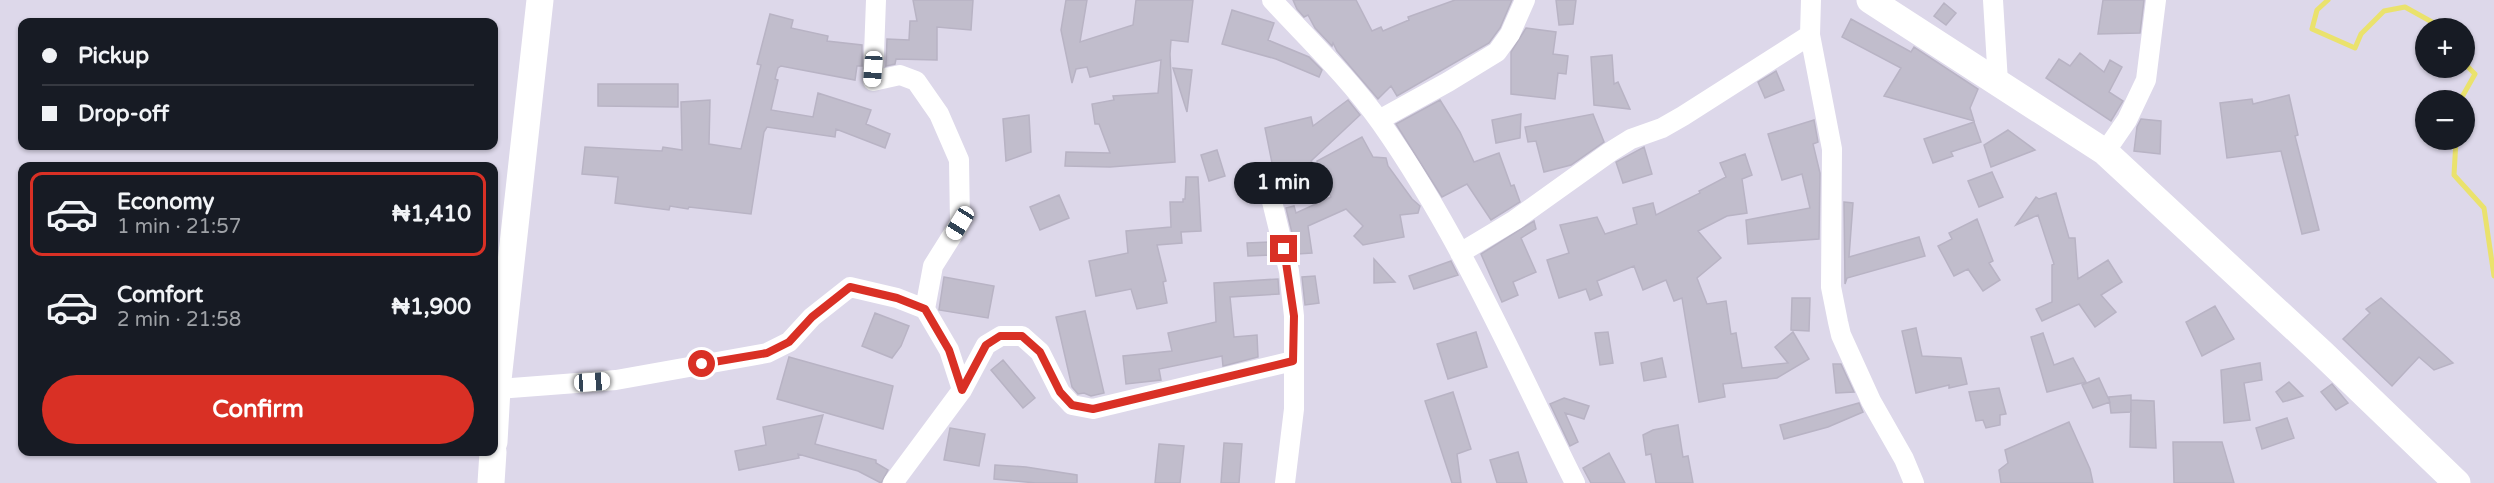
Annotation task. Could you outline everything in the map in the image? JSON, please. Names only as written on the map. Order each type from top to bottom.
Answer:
[{"type":"street","points":[[498,380],[540,0]]},
{"type":"street","points":[[876,0],[873,81],[900,75],[916,81],[939,114],[959,160],[960,223],[933,266],[925,309]]},
{"type":"street","points":[[1272,0],[1334,66],[1379,120],[1407,161],[1460,253],[1575,483]]},
{"type":"street","points":[[1379,120],[1497,52],[1510,34],[1525,0]]},
{"type":"street","points":[[1811,0],[1810,35],[1832,149],[1831,288],[1838,322],[1871,401],[1904,459],[1914,483]]},
{"type":"street","points":[[1870,0],[2105,152],[2315,346],[2457,483]]},
{"type":"street","points":[[1993,0],[1998,82]]},
{"type":"street","points":[[2105,152],[2127,120],[2146,80],[2156,0]]},
{"type":"street","points":[[1460,253],[1515,220],[1610,152],[1631,139],[1662,128],[1683,116],[1810,35]]},
{"type":"street","points":[[1266,177],[1289,271],[1294,316],[1294,409],[1285,483]]},
{"type":"street","points":[[498,389],[616,380],[767,353],[789,342],[812,317],[850,287],[897,298],[925,309],[949,350],[962,390]]},
{"type":"street","points":[[893,483],[962,390],[986,345],[1000,336],[1022,336],[1040,352],[1060,392],[1072,405],[1093,409],[1293,361]]},
{"type":"street","points":[[491,483],[493,456]]},
{"type":"building","points":[[913,0],[973,0],[971,30],[937,27],[937,60],[896,59],[895,64],[886,66],[887,39],[909,40],[910,21],[917,21]]},
{"type":"building","points":[[1066,0],[1087,0],[1080,42],[1133,25],[1136,0],[1193,0],[1188,42],[1171,40],[1175,162],[1110,167],[1065,166],[1066,152],[1110,153],[1099,124],[1095,124],[1092,104],[1114,100],[1113,96],[1158,93],[1161,60],[1090,77],[1087,67],[1076,69],[1072,83],[1061,30]]},
{"type":"building","points":[[1293,0],[1356,0],[1372,31],[1381,27],[1383,31],[1409,20],[1408,17],[1455,0],[1512,0],[1500,28],[1489,43],[1397,96],[1391,86],[1378,99],[1337,51],[1333,43],[1332,46],[1315,28],[1308,15],[1304,17],[1297,9]]},
{"type":"building","points":[[1556,0],[1576,0],[1573,24],[1559,25]]},
{"type":"building","points":[[2103,0],[2144,0],[2140,33],[2098,34]]},
{"type":"building","points":[[1944,3],[1956,13],[1946,25],[1934,16]]},
{"type":"building","points":[[1232,10],[1274,23],[1268,40],[1309,57],[1322,70],[1319,77],[1276,59],[1222,44]]},
{"type":"building","points":[[770,14],[793,20],[791,28],[828,36],[827,41],[862,45],[862,66],[857,66],[855,80],[781,66],[778,68],[775,79],[778,80],[771,110],[813,117],[818,93],[871,110],[866,124],[890,134],[885,148],[836,129],[835,137],[767,127],[764,132],[751,214],[670,206],[669,210],[615,203],[618,177],[582,174],[585,147],[662,151],[663,147],[682,150],[681,102],[710,100],[709,144],[741,149],[761,65],[757,64]]},
{"type":"building","points":[[1851,19],[1911,52],[1914,47],[1978,89],[1970,108],[1974,121],[1884,96],[1901,68],[1842,37]]},
{"type":"building","points":[[1526,28],[1556,32],[1553,54],[1568,56],[1566,74],[1558,73],[1555,99],[1511,94],[1511,52]]},
{"type":"building","points":[[2080,53],[2104,72],[2110,60],[2122,67],[2109,92],[2123,101],[2111,121],[2046,78],[2059,59],[2070,66]]},
{"type":"building","points":[[1612,55],[1614,84],[1618,82],[1630,109],[1594,105],[1591,57]]},
{"type":"building","points":[[1173,68],[1192,70],[1187,112]]},
{"type":"building","points":[[1776,71],[1784,90],[1765,98],[1758,82]]},
{"type":"building","points":[[598,84],[678,84],[678,107],[598,106]]},
{"type":"building","points":[[2289,95],[2298,135],[2295,136],[2319,230],[2302,234],[2281,151],[2227,158],[2220,103],[2252,99],[2253,104]]},
{"type":"building","points":[[1348,100],[1360,115],[1311,161],[1314,165],[1276,172],[1273,168],[1265,128],[1311,117],[1313,126]]},
{"type":"building","points":[[1440,100],[1460,132],[1474,162],[1499,153],[1511,186],[1514,185],[1520,202],[1491,220],[1467,184],[1442,197],[1396,124]]},
{"type":"building","points":[[1521,114],[1520,138],[1496,143],[1492,120]]},
{"type":"building","points":[[1593,114],[1604,142],[1571,165],[1544,172],[1536,141],[1528,142],[1525,127]]},
{"type":"building","points":[[1029,115],[1031,152],[1006,161],[1003,119]]},
{"type":"building","points":[[2141,119],[2161,121],[2160,154],[2134,151],[2137,127]]},
{"type":"building","points":[[1814,120],[1818,142],[1813,144],[1820,173],[1819,239],[1748,244],[1746,220],[1810,208],[1802,174],[1782,180],[1768,134]]},
{"type":"building","points":[[1974,122],[1981,142],[1951,152],[1953,156],[1933,163],[1924,139]]},
{"type":"building","points":[[2008,130],[2035,150],[1991,167],[1984,145]]},
{"type":"building","points":[[1362,137],[1373,157],[1386,158],[1388,166],[1412,199],[1420,206],[1418,213],[1400,215],[1404,237],[1363,245],[1354,236],[1363,226],[1346,209],[1308,226],[1312,253],[1297,254],[1286,208],[1294,206],[1296,213],[1331,197],[1317,161]]},
{"type":"building","points":[[1644,147],[1652,174],[1623,183],[1616,162]]},
{"type":"building","points":[[1217,150],[1225,176],[1209,181],[1201,155]]},
{"type":"building","points":[[1745,154],[1752,175],[1742,179],[1747,213],[1727,216],[1698,231],[1721,258],[1697,278],[1707,304],[1726,301],[1731,334],[1736,333],[1742,368],[1788,363],[1775,347],[1793,332],[1809,359],[1777,378],[1723,384],[1725,397],[1699,402],[1682,298],[1674,301],[1666,280],[1643,290],[1634,266],[1597,281],[1602,295],[1590,300],[1586,289],[1559,298],[1547,260],[1569,253],[1560,225],[1597,217],[1605,234],[1637,224],[1633,208],[1653,203],[1656,215],[1726,177],[1720,163]]},
{"type":"building","points":[[1992,172],[2003,197],[1979,207],[1968,181]]},
{"type":"building","points":[[1186,177],[1198,177],[1201,231],[1181,232],[1182,243],[1157,245],[1166,281],[1163,282],[1167,303],[1137,309],[1131,289],[1096,296],[1089,261],[1128,253],[1126,231],[1171,227],[1170,202],[1183,202],[1185,199]]},
{"type":"building","points":[[2056,193],[2069,238],[2075,238],[2078,279],[2108,260],[2122,282],[2101,295],[2116,312],[2095,327],[2079,304],[2042,321],[2036,309],[2052,302],[2052,265],[2054,264],[2038,215],[2016,225],[2036,197],[2039,199]]},
{"type":"building","points":[[1059,195],[1069,218],[1040,230],[1030,207]]},
{"type":"building","points":[[1844,202],[1853,203],[1849,257],[1919,237],[1925,256],[1847,278],[1845,284]]},
{"type":"building","points":[[1977,219],[1993,261],[1989,263],[2000,280],[1983,291],[1968,269],[1954,276],[1938,246],[1952,239],[1949,233]]},
{"type":"building","points":[[1534,221],[1536,229],[1521,238],[1536,272],[1513,282],[1518,295],[1502,302],[1481,254]]},
{"type":"building","points":[[1270,242],[1273,255],[1248,256],[1247,243]]},
{"type":"building","points":[[1374,259],[1395,282],[1374,283]]},
{"type":"building","points":[[1451,261],[1458,275],[1414,289],[1409,276]]},
{"type":"building","points":[[1315,276],[1319,303],[1305,305],[1302,277]]},
{"type":"building","points":[[944,277],[994,286],[988,318],[939,310]]},
{"type":"building","points":[[1278,279],[1279,294],[1230,297],[1234,337],[1257,335],[1258,357],[1223,366],[1222,356],[1159,369],[1161,380],[1126,384],[1123,356],[1172,351],[1168,333],[1216,322],[1214,283]]},
{"type":"building","points":[[1792,298],[1810,298],[1809,331],[1791,330]]},
{"type":"building","points":[[2381,298],[2453,363],[2434,370],[2419,357],[2392,386],[2343,339],[2370,313],[2366,309]]},
{"type":"building","points":[[2215,306],[2234,339],[2202,356],[2186,322]]},
{"type":"building","points":[[1085,311],[1104,393],[1091,396],[1084,393],[1078,394],[1072,387],[1056,317]]},
{"type":"building","points":[[875,313],[909,326],[901,346],[892,358],[862,346]]},
{"type":"building","points":[[1916,328],[1922,356],[1961,358],[1967,384],[1949,388],[1949,385],[1916,393],[1902,331]]},
{"type":"building","points":[[1476,332],[1487,367],[1448,379],[1437,344]]},
{"type":"building","points":[[1608,332],[1613,363],[1600,365],[1595,333]]},
{"type":"building","points":[[2043,333],[2054,365],[2073,358],[2086,382],[2047,392],[2031,337]]},
{"type":"building","points":[[789,357],[893,386],[883,429],[777,399]]},
{"type":"building","points":[[1662,358],[1666,377],[1644,381],[1641,363]]},
{"type":"building","points":[[1003,360],[1035,398],[1023,408],[991,370]]},
{"type":"building","points":[[2260,363],[2262,380],[2244,383],[2250,420],[2224,423],[2221,370]]},
{"type":"building","points":[[1833,364],[1841,364],[1854,392],[1836,393]]},
{"type":"building","points":[[2099,378],[2110,402],[2093,408],[2082,385]]},
{"type":"building","points":[[2289,382],[2303,396],[2283,402],[2276,392]]},
{"type":"building","points":[[2332,384],[2348,403],[2336,410],[2321,392]]},
{"type":"building","points":[[1999,388],[2006,414],[2000,415],[2000,425],[1986,428],[1983,420],[1976,421],[1969,392]]},
{"type":"building","points":[[1453,392],[1471,449],[1457,454],[1461,483],[1452,483],[1425,401]]},
{"type":"building","points":[[2131,395],[2131,412],[2111,413],[2109,397]]},
{"type":"building","points":[[1564,398],[1589,406],[1584,419],[1565,413],[1578,442],[1570,446],[1550,404]]},
{"type":"building","points":[[2131,400],[2154,401],[2156,448],[2130,447]]},
{"type":"building","points":[[1859,403],[1863,412],[1828,427],[1784,439],[1780,425]]},
{"type":"building","points":[[823,415],[815,444],[876,460],[876,463],[888,470],[881,483],[858,471],[798,454],[799,458],[739,470],[735,451],[766,445],[763,427]]},
{"type":"building","points":[[2287,418],[2294,438],[2262,449],[2256,428]]},
{"type":"building","points":[[2069,422],[2090,469],[2093,483],[2001,483],[1999,470],[2008,463],[2005,450]]},
{"type":"building","points":[[1678,425],[1683,457],[1688,456],[1693,483],[1656,483],[1651,454],[1646,455],[1643,435],[1653,430]]},
{"type":"building","points":[[950,428],[985,434],[979,466],[944,460]]},
{"type":"building","points":[[2173,442],[2222,442],[2234,483],[2174,483]]},
{"type":"building","points":[[1224,443],[1242,444],[1239,483],[1221,483]]},
{"type":"building","points":[[1159,444],[1184,446],[1180,483],[1155,483]]},
{"type":"building","points":[[1518,452],[1527,483],[1497,483],[1490,460]]},
{"type":"building","points":[[1609,453],[1625,483],[1591,483],[1583,468]]},
{"type":"building","points":[[995,465],[1077,475],[1077,483],[1036,483],[994,479]]},
{"type":"waterway","points":[[2328,0],[2317,10],[2312,29],[2355,48],[2361,34],[2384,11],[2405,7],[2425,18]]},
{"type":"waterway","points":[[2466,90],[2473,78]]},
{"type":"waterway","points":[[2455,150],[2454,175],[2484,208],[2494,276]]},
{"type":"route","points":[[702,364],[767,353],[789,342],[812,317],[850,287],[897,298],[925,309],[949,350],[962,390],[986,345],[1000,336],[1022,336],[1040,352],[1060,392],[1072,405],[1093,409],[1293,361],[1295,327],[1289,271],[1284,249]]}]
